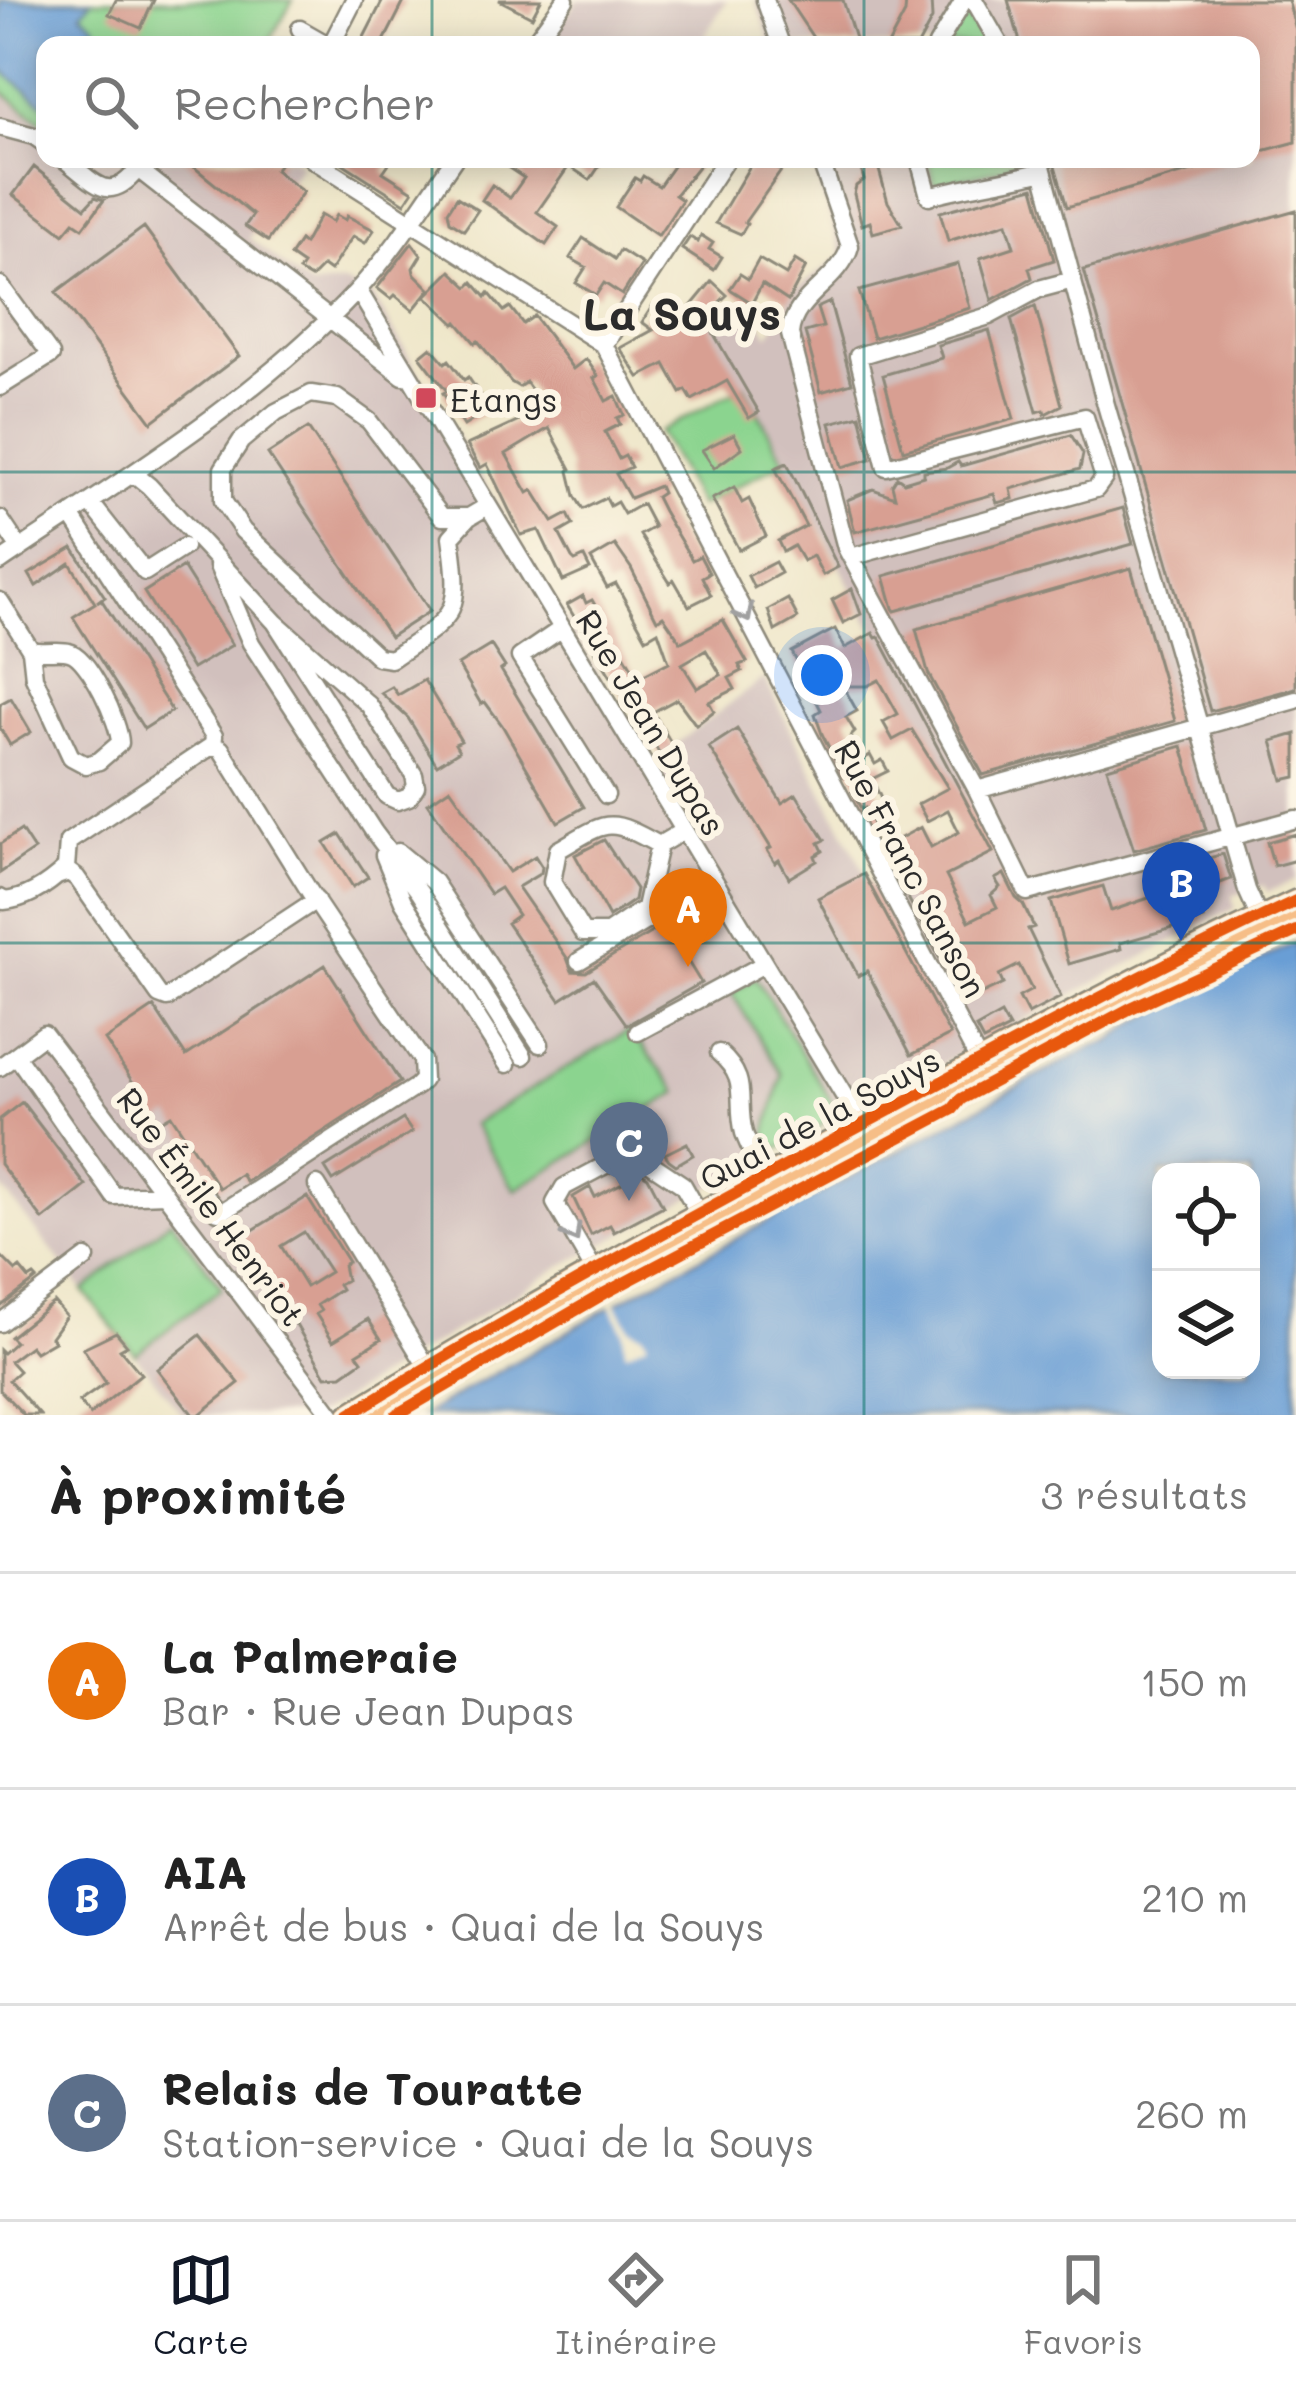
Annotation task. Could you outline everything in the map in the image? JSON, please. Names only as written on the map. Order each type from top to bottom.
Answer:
[{"type":"main road","name":"Quai de la Souys","points":[[349,1415],[432,1374],[983,1069],[1263,925],[1296,901]]},
{"type":"main road","name":"Quai de la Souys","points":[[1263,925],[1296,918]]},
{"type":"main road","name":"Quai de la Souys","points":[[703,1221],[765,1178],[866,1132]]},
{"type":"main road","name":"Quai de la Souys","points":[[380,1415],[432,1374]]},
{"type":"street","points":[[334,36],[355,0]]},
{"type":"street","points":[[539,36],[565,0]]},
{"type":"street","points":[[765,0],[778,36]]},
{"type":"street","points":[[943,36],[964,0]]},
{"type":"street","points":[[974,0],[995,36]]},
{"type":"street","points":[[300,28],[314,36]]},
{"type":"street","points":[[0,127],[36,138]]},
{"type":"street","points":[[76,168],[114,191],[124,186],[130,168]]},
{"type":"street","points":[[136,168],[410,382]]},
{"type":"street","points":[[326,168],[604,345],[720,168]]},
{"type":"street","points":[[0,562],[204,424],[327,320],[358,290],[448,168]]},
{"type":"street","points":[[823,168],[850,246],[846,260],[791,319],[790,334],[851,557],[1028,892],[1296,819]]},
{"type":"street","points":[[921,168],[929,196],[976,183],[990,186],[1035,168]]},
{"type":"street","points":[[1043,168],[1247,890],[1263,925]]},
{"type":"street","points":[[851,557],[1096,489],[1104,478],[1085,417],[886,467],[858,356],[988,316],[1039,289],[1073,280]]},
{"type":"street","points":[[0,285],[51,356],[0,387]]},
{"type":"street","name":"Rue Jean Dupas","points":[[358,290],[478,512],[541,597],[866,1132]]},
{"type":"street","name":"Rue Franc Sanson","points":[[604,345],[983,1069]]},
{"type":"street","points":[[311,394],[338,398],[369,421],[442,517],[478,512],[451,536],[455,605],[446,622],[391,659],[378,657],[243,531],[223,501],[223,469],[241,441],[277,412],[311,394]]},
{"type":"street","points":[[133,473],[274,622],[369,705],[414,775],[416,786],[409,797],[398,801],[387,796],[274,622]]},
{"type":"street","points":[[90,502],[145,572],[184,547]]},
{"type":"street","points":[[0,898],[23,899],[56,877],[65,868],[68,842],[213,745],[214,736],[71,514]]},
{"type":"street","points":[[0,519],[20,549]]},
{"type":"street","points":[[212,554],[251,643],[374,832],[420,893],[515,1060]]},
{"type":"street","points":[[0,601],[31,650],[34,676],[71,757],[86,765],[99,761],[119,743],[120,729],[111,708],[77,655],[66,650],[51,654],[31,650]]},
{"type":"street","points":[[561,629],[520,657],[606,795]]},
{"type":"street","points":[[977,790],[1296,700]]},
{"type":"street","points":[[204,1194],[218,1212],[225,1210],[423,1080],[422,1060],[221,749],[213,745]]},
{"type":"street","points":[[605,823],[619,824],[659,845],[645,908],[608,933],[584,933],[552,882],[559,850],[605,823]]},
{"type":"street","points":[[659,845],[683,831]]},
{"type":"street","points":[[374,832],[434,882],[540,1044]]},
{"type":"street","points":[[56,877],[69,872],[77,878],[159,995],[167,998],[316,900]]},
{"type":"street","points":[[579,961],[712,881]]},
{"type":"street","points":[[638,1032],[764,964]]},
{"type":"street","name":"Rue Émile Henriot","points":[[16,1055],[44,1034],[332,1415]]},
{"type":"street","points":[[719,1052],[733,1065],[741,1085],[743,1131],[765,1178]]},
{"type":"street","points":[[0,1067],[16,1055],[114,1196],[165,1194]]},
{"type":"street","points":[[598,1278],[555,1203],[563,1187],[637,1152],[683,1185],[703,1221]]},
{"type":"street","points":[[316,1185],[432,1374]]},
{"type":"street","points":[[0,1323],[86,1258]]},
{"type":"shaded area","points":[[577,0],[727,0],[705,36],[553,36]]},
{"type":"shaded area","points":[[755,0],[1296,0],[1296,880],[1267,892],[1264,885],[1232,896],[1235,908],[563,1265],[317,1415],[183,1415],[0,1186],[0,89],[36,118],[36,168],[299,168],[249,238],[311,287],[344,283],[373,296],[652,762],[764,678],[872,886],[977,829],[707,321],[747,301],[769,335],[794,291],[842,255],[813,168],[1260,168],[1260,36],[768,36]]},
{"type":"green space","points":[[0,0],[293,0],[272,36],[36,36],[36,118],[0,89]]},
{"type":"green space","points":[[965,12],[980,36],[950,36]]},
{"type":"green space","points":[[930,168],[1003,168],[935,185]]},
{"type":"green space","points":[[744,386],[785,461],[699,506],[659,432]]},
{"type":"green space","points":[[756,978],[833,1104],[819,1127],[777,1150],[766,1133],[782,1075],[731,992]]},
{"type":"green space","points":[[630,1030],[678,1092],[515,1190],[473,1124]]},
{"type":"green space","points":[[171,1220],[222,1288],[135,1354],[83,1291]]},
{"type":"water","points":[[0,0],[92,0],[81,13],[95,25],[97,36],[36,36],[36,98],[0,69]]},
{"type":"water","points":[[1296,942],[1296,1415],[423,1415],[620,1301],[1111,1041],[1137,1022]]},
{"type":"pier","points":[[613,1298],[630,1328],[648,1342],[625,1353],[623,1331],[608,1301]]},
{"type":"building","points":[[116,0],[154,0],[141,28],[109,14]]},
{"type":"building","points":[[383,0],[405,0],[387,36],[365,36]]},
{"type":"building","points":[[499,0],[541,0],[532,17]]},
{"type":"building","points":[[788,0],[843,0],[854,36],[812,36]]},
{"type":"building","points":[[906,0],[931,0],[932,19],[923,36],[893,36]]},
{"type":"building","points":[[1008,0],[1288,0],[1296,30],[1296,142],[1260,152],[1260,36],[1018,36]]},
{"type":"building","points":[[34,167],[85,208],[95,197],[104,200],[83,228],[74,222],[64,234],[13,195]]},
{"type":"building","points":[[195,168],[276,168],[303,192],[268,241],[245,226],[253,215]]},
{"type":"building","points":[[350,168],[386,168],[383,172],[413,191],[405,203]]},
{"type":"building","points":[[509,168],[568,168],[537,212],[558,227],[546,245],[482,200],[492,185],[510,198],[524,178]]},
{"type":"building","points":[[572,168],[598,168],[590,180]]},
{"type":"building","points":[[672,168],[697,168],[675,195],[682,200],[658,236],[616,207],[635,178],[640,181],[643,176],[659,186]]},
{"type":"building","points":[[749,168],[781,171],[741,234],[716,223]]},
{"type":"building","points":[[861,168],[879,168],[888,202],[902,225],[873,233],[870,222],[862,225],[854,194],[864,180]]},
{"type":"building","points":[[1056,168],[1202,168],[1067,207]]},
{"type":"building","points":[[1034,187],[1054,260],[1029,268],[1032,278],[992,300],[980,258],[1014,247],[1007,223],[948,241],[940,212]]},
{"type":"building","points":[[457,197],[478,210],[464,230],[450,221],[448,211]]},
{"type":"building","points":[[1296,210],[1296,688],[1210,711],[1084,270]]},
{"type":"building","points":[[320,215],[332,222],[336,215],[345,220],[347,216],[374,230],[365,243],[353,236],[330,271],[323,266],[311,278],[299,271],[303,265],[290,256],[300,241],[304,244]]},
{"type":"building","points":[[144,227],[239,356],[152,422],[56,292]]},
{"type":"building","points":[[701,235],[713,243],[709,249],[722,257],[714,270],[682,249],[690,237],[698,242]]},
{"type":"building","points":[[583,238],[615,259],[620,250],[642,264],[622,295],[604,283],[596,295],[576,283],[586,267],[570,258]]},
{"type":"building","points":[[412,243],[421,255],[414,273],[430,289],[413,310],[377,288]]},
{"type":"building","points":[[759,259],[786,275],[795,260],[806,267],[788,301],[762,284],[752,303],[730,289],[740,274],[748,279]]},
{"type":"building","points":[[958,264],[970,308],[873,338],[859,291]]},
{"type":"building","points":[[451,271],[468,287],[473,282],[486,297],[489,293],[504,311],[510,307],[523,324],[534,316],[573,369],[586,359],[606,401],[616,396],[624,415],[617,418],[620,424],[605,432],[619,459],[625,456],[631,467],[616,474],[630,498],[659,486],[662,493],[656,497],[663,511],[692,560],[700,556],[709,573],[702,577],[711,595],[689,606],[674,580],[670,583],[640,535],[654,527],[642,504],[624,514],[617,502],[610,506],[606,498],[583,509],[575,496],[571,469],[549,428],[506,454],[528,493],[533,490],[553,522],[568,514],[573,525],[559,533],[572,558],[584,557],[590,569],[563,581],[539,530],[521,535],[487,464],[480,468],[467,445],[545,409],[526,382],[519,387],[511,382],[478,341],[426,296]]},
{"type":"building","points":[[712,281],[727,295],[704,317],[759,412],[749,418],[727,381],[692,400],[686,390],[681,393],[665,364],[639,377],[620,348],[653,330],[642,322],[653,305],[678,322]]},
{"type":"building","points":[[830,302],[852,383],[821,392],[805,332],[823,327],[817,308]]},
{"type":"building","points":[[1035,306],[1062,405],[1045,414],[1044,410],[1037,412],[1011,319]]},
{"type":"building","points":[[989,330],[1014,419],[903,450],[883,375],[942,358],[938,345]]},
{"type":"building","points":[[431,347],[464,380],[468,377],[490,409],[464,426],[443,393],[447,391],[420,356]]},
{"type":"building","points":[[860,415],[871,459],[842,467],[830,423]]},
{"type":"building","points":[[308,428],[430,611],[390,637],[268,454]]},
{"type":"building","points":[[734,434],[742,448],[714,468],[702,450]]},
{"type":"building","points":[[1071,435],[1083,454],[1080,469],[1011,489],[1013,499],[997,503],[994,494],[855,532],[847,500],[873,489],[895,497],[892,485],[897,477],[904,482],[924,476],[924,471],[958,462],[961,466]]},
{"type":"building","points":[[787,463],[838,567],[823,575],[813,556],[803,561],[794,546],[783,552],[778,541],[806,526],[775,468]]},
{"type":"building","points":[[734,487],[742,503],[749,499],[766,536],[739,550],[712,499]]},
{"type":"building","points":[[1123,508],[1133,544],[893,608],[884,576]]},
{"type":"building","points":[[615,545],[657,620],[663,616],[681,642],[723,620],[747,662],[729,678],[735,689],[709,702],[714,711],[696,725],[677,699],[653,712],[673,746],[660,755],[632,700],[627,703],[567,605],[583,596],[586,603],[592,600],[638,678],[669,662],[658,631],[646,638],[616,584],[607,588],[591,559]],"holes":[[[706,650],[721,675],[697,688],[682,664]]]},
{"type":"building","points":[[73,548],[172,711],[144,729],[73,617],[95,603],[70,563],[36,586],[29,574]]},
{"type":"building","points":[[775,562],[781,573],[754,588],[748,576]]},
{"type":"building","points":[[183,567],[232,645],[192,669],[144,592]]},
{"type":"building","points":[[1131,568],[1175,721],[983,775],[928,673],[916,629]]},
{"type":"building","points":[[852,589],[861,614],[843,623],[832,600]]},
{"type":"building","points":[[788,599],[798,618],[775,631],[768,610]]},
{"type":"building","points":[[835,629],[845,648],[873,633],[879,637],[993,852],[946,876],[969,921],[997,907],[991,895],[1000,887],[995,879],[1004,874],[1034,927],[1028,929],[1061,997],[1028,1014],[1019,997],[1032,990],[1019,965],[999,975],[1003,984],[963,1003],[882,848],[921,827],[931,847],[959,832],[948,810],[927,821],[918,804],[948,788],[912,730],[893,740],[883,722],[898,714],[879,680],[867,686],[843,686],[857,711],[846,717],[855,732],[851,736],[864,759],[870,755],[875,764],[882,760],[888,771],[872,779],[889,816],[873,824],[862,810],[852,792],[860,788],[848,767],[841,771],[822,734],[815,714],[821,710],[792,652]]},
{"type":"building","points":[[491,645],[505,667],[501,670],[584,807],[558,822],[502,725],[485,702],[481,704],[458,665]]},
{"type":"building","points":[[424,680],[461,741],[455,744],[459,751],[437,765],[408,718],[381,693],[392,687],[398,695]]},
{"type":"building","points":[[11,698],[31,732],[10,745],[0,728],[0,704]]},
{"type":"building","points":[[737,729],[782,803],[796,794],[825,840],[819,843],[823,851],[815,856],[817,861],[789,878],[767,850],[771,848],[709,747]]},
{"type":"building","points":[[1296,734],[1296,777],[1283,780],[1272,741]]},
{"type":"building","points":[[1182,746],[1206,830],[1134,850],[1107,768]]},
{"type":"building","points":[[450,788],[509,872],[535,856],[541,873],[518,887],[572,971],[586,972],[665,924],[701,983],[627,1025],[594,978],[560,1000],[507,923],[518,915],[500,888],[490,894],[428,803]]},
{"type":"building","points":[[21,830],[34,850],[0,873],[0,844]]},
{"type":"building","points":[[340,834],[368,877],[353,887],[325,843]]},
{"type":"building","points":[[1296,834],[1296,860],[1274,866],[1267,842]]},
{"type":"building","points":[[604,840],[636,889],[634,900],[609,917],[575,855]]},
{"type":"building","points":[[1223,854],[1231,879],[1196,892],[1204,919],[1120,943],[1121,949],[1069,964],[1051,901],[1103,886],[1111,911],[1172,890],[1167,876],[1170,869]]},
{"type":"building","points":[[864,874],[950,1035],[911,1055],[867,971],[858,976],[818,898]]},
{"type":"building","points":[[325,965],[400,1082],[246,1182],[241,1174],[219,1188],[171,1115],[159,1122],[105,1040],[154,1007],[186,1056]]},
{"type":"building","points":[[1001,1014],[1009,1028],[983,1041],[976,1028]]},
{"type":"building","points":[[22,1102],[86,1186],[43,1220],[0,1164],[0,1119]]},
{"type":"building","points":[[403,1119],[412,1132],[333,1181],[325,1168]]},
{"type":"building","points":[[687,1143],[693,1155],[676,1165],[669,1160],[665,1154]]},
{"type":"building","points":[[642,1173],[663,1206],[614,1232],[610,1225],[591,1235],[573,1197],[590,1187],[595,1197]]},
{"type":"building","points":[[307,1197],[348,1262],[343,1265],[346,1280],[338,1284],[341,1289],[317,1305],[321,1311],[316,1314],[333,1341],[368,1319],[381,1339],[357,1354],[362,1361],[342,1375],[326,1376],[262,1267],[257,1261],[250,1265],[235,1241]],"holes":[[[304,1232],[330,1272],[306,1287],[281,1246]]]},
{"type":"building","points":[[0,1255],[16,1271],[20,1268],[29,1279],[37,1279],[0,1307]]},
{"type":"building","points":[[54,1302],[66,1316],[51,1337],[54,1341],[35,1352],[30,1346],[10,1361],[19,1371],[9,1380],[40,1415],[24,1415],[0,1390],[0,1350],[3,1353],[15,1342],[10,1337]]},
{"type":"building","points":[[116,1332],[127,1345],[120,1349],[141,1374],[90,1415],[79,1402],[106,1383],[83,1348]]},
{"type":"building","points":[[200,1335],[239,1383],[193,1415],[157,1369]]},
{"type":"cycle path","points":[[349,1415],[529,1308],[773,1173],[1063,1017],[1296,901]]},
{"type":"cycle path","points":[[396,1415],[605,1293],[953,1109],[961,1099],[1131,1008],[1296,931]]},
{"type":"place","name":"Etangs","points":[[426,398]]},
{"type":"place","name":"AIA","points":[[1181,941]]},
{"type":"place","name":"La Palmeraie","points":[[688,967]]},
{"type":"place","name":"Relais de Touratte","points":[[629,1201]]},
{"type":"district","name":"La Souys","points":[[682,312]]}]
